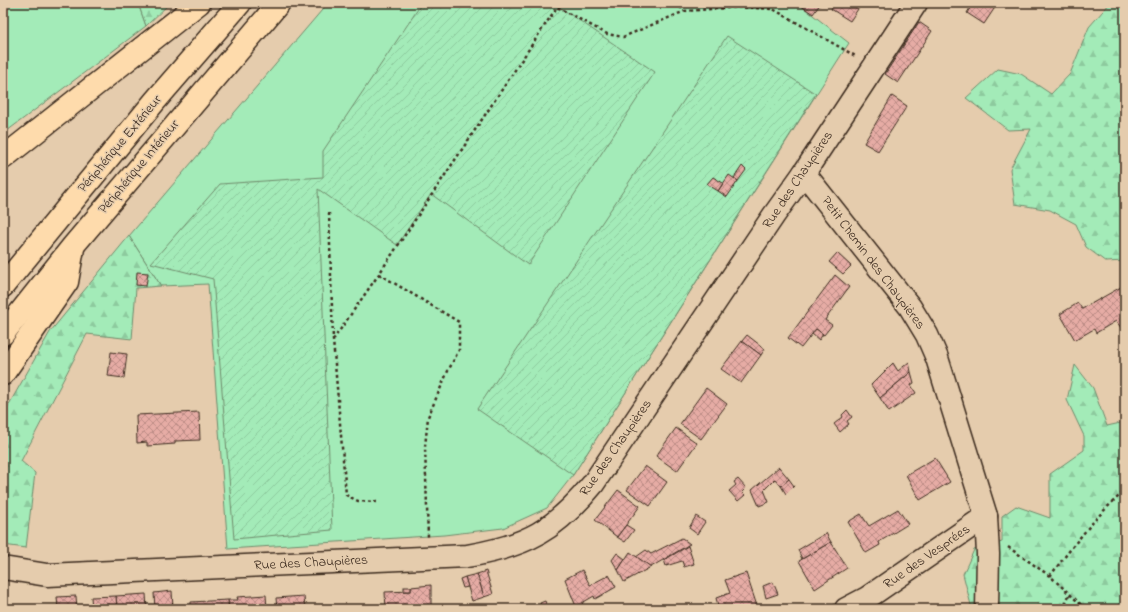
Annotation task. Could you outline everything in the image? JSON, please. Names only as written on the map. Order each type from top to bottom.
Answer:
[{"type":"highway","points":[[3,158],[199,3]]},
{"type":"highway","name":"Périphérique Extérieur","points":[[3,286],[150,107],[240,3]]},
{"type":"highway","name":"Périphérique Intérieur","points":[[3,334],[73,246],[280,3]]},
{"type":"highway","points":[[3,374],[67,282],[73,246]]},
{"type":"street","name":"Rue des Chaupières","points":[[3,568],[47,575],[467,556],[492,552],[512,546],[531,538],[546,529],[579,502],[594,484],[774,215],[804,173],[916,3]]},
{"type":"street","name":"Petit Chemin des Chaupières","points":[[804,173],[910,308],[927,335],[937,358],[986,516],[988,554],[987,609]]},
{"type":"street","name":"Rue des Vesprées","points":[[846,609],[867,598],[986,516]]},
{"type":"path","points":[[675,3],[685,11]]},
{"type":"path","points":[[333,340],[379,274],[556,7],[607,34],[623,37],[685,11],[740,7],[773,10],[874,67]]},
{"type":"path","points":[[329,213],[333,340],[346,495],[358,501],[378,502]]},
{"type":"path","points":[[379,274],[459,322],[459,350],[428,417],[425,447],[429,558]]},
{"type":"path","points":[[1050,576],[1088,527],[1113,501],[1125,491]]},
{"type":"path","points":[[1004,544],[1050,576],[1086,609]]},
{"type":"path","points":[[1063,609],[1070,593]]},
{"type":"green space","points":[[3,3],[138,3],[146,26],[3,134]]},
{"type":"green space","points":[[138,3],[170,3],[146,26]]},
{"type":"green space","points":[[328,3],[800,3],[800,5],[849,43],[573,475],[547,508],[503,528],[444,535],[228,549],[208,284],[161,286],[129,236]]},
{"type":"green space","points":[[422,3],[560,3],[558,6],[655,72],[528,265],[431,194],[397,245],[318,189],[332,530],[234,539],[213,279],[151,263],[220,184],[323,177],[323,151]]},
{"type":"green space","points":[[1110,3],[1125,3],[1125,261],[1106,262],[1086,247],[1076,224],[1050,210],[1015,204],[1010,169],[1031,129],[1008,130],[966,98],[998,69],[1021,74],[1051,94],[1070,74],[1089,27]]},
{"type":"green space","points":[[727,36],[816,94],[573,475],[477,409]]},
{"type":"green space","points":[[129,236],[161,286],[136,288],[132,339],[87,334],[21,461],[35,473],[26,548],[3,545],[3,415],[50,332]]},
{"type":"green space","points":[[1075,365],[1093,388],[1107,426],[1125,422],[1125,609],[972,609],[963,574],[974,550],[1002,542],[1002,516],[1016,506],[1050,518],[1050,474],[1084,450],[1084,436],[1067,400]]},
{"type":"building","points":[[800,3],[821,3],[813,14],[800,5]]},
{"type":"building","points":[[835,3],[862,3],[850,21],[831,9]]},
{"type":"building","points":[[973,3],[998,3],[984,24],[967,13]]},
{"type":"building","points":[[919,22],[932,31],[898,83],[885,74]]},
{"type":"building","points":[[892,96],[907,106],[878,151],[864,143]]},
{"type":"building","points":[[742,166],[746,170],[738,181],[734,178]]},
{"type":"building","points":[[729,175],[738,181],[727,197],[718,191]]},
{"type":"building","points":[[713,177],[723,183],[718,191],[707,184]]},
{"type":"building","points":[[837,253],[851,266],[843,274],[829,262]]},
{"type":"building","points":[[137,272],[148,273],[146,286],[136,285]]},
{"type":"building","points":[[835,275],[849,287],[825,320],[832,325],[824,335],[816,329],[801,348],[788,338]]},
{"type":"building","points":[[1121,287],[1125,294],[1125,327],[1122,329],[1116,321],[1096,333],[1094,329],[1075,340],[1060,314],[1078,303],[1082,309]]},
{"type":"building","points":[[816,329],[823,334],[819,340],[812,334]]},
{"type":"building","points":[[747,335],[765,349],[761,355],[742,341]]},
{"type":"building","points":[[742,341],[761,355],[741,383],[721,369]]},
{"type":"building","points":[[111,352],[127,354],[124,378],[108,376]]},
{"type":"building","points":[[909,362],[911,372],[880,398],[871,385],[893,363],[898,371]]},
{"type":"building","points":[[911,372],[914,383],[911,385],[916,393],[889,412],[880,398]]},
{"type":"building","points":[[706,388],[727,404],[701,439],[680,424]]},
{"type":"building","points":[[847,410],[852,417],[847,421],[849,424],[840,432],[834,424],[843,417],[842,415]]},
{"type":"building","points":[[199,412],[200,440],[175,441],[175,444],[147,446],[147,442],[137,443],[136,415]]},
{"type":"building","points":[[676,428],[697,443],[677,471],[656,456]]},
{"type":"building","points":[[935,458],[950,482],[920,500],[906,475]]},
{"type":"building","points":[[645,466],[667,482],[650,506],[627,490]]},
{"type":"building","points":[[779,467],[789,479],[781,486],[775,479],[764,490],[769,502],[759,506],[752,490]]},
{"type":"building","points":[[738,479],[746,488],[742,492],[745,495],[738,501],[729,491],[736,485],[734,482]]},
{"type":"building","points":[[789,479],[794,486],[786,494],[781,486]]},
{"type":"building","points":[[618,490],[640,506],[617,537],[595,520]]},
{"type":"building","points":[[898,509],[908,524],[879,542],[880,545],[866,553],[848,522],[861,514],[869,526]]},
{"type":"building","points":[[696,516],[705,522],[697,534],[689,528]]},
{"type":"building","points":[[626,525],[634,530],[625,542],[617,537]]},
{"type":"building","points":[[826,533],[831,542],[802,559],[798,550]]},
{"type":"building","points":[[682,538],[690,544],[651,567],[636,557],[646,550],[651,554]]},
{"type":"building","points":[[831,542],[847,568],[815,589],[799,561]]},
{"type":"building","points":[[688,546],[694,564],[684,567],[682,561],[666,566],[664,560]]},
{"type":"building","points":[[630,552],[651,567],[624,582],[618,570]]},
{"type":"building","points":[[617,553],[625,559],[618,570],[612,560]]},
{"type":"building","points":[[582,570],[590,585],[609,575],[616,587],[595,599],[594,596],[582,603],[583,605],[577,609],[565,579]]},
{"type":"building","points":[[486,571],[493,594],[484,597],[477,574]]},
{"type":"building","points":[[746,573],[758,609],[719,609],[716,598],[730,593],[725,580]]},
{"type":"building","points":[[477,574],[484,597],[472,601],[465,577]]},
{"type":"building","points":[[465,577],[468,587],[463,588],[460,579]]},
{"type":"building","points":[[773,582],[778,594],[766,598],[763,586]]},
{"type":"building","points":[[431,585],[431,609],[386,609],[385,592],[411,591],[411,587]]},
{"type":"building","points":[[404,587],[411,587],[411,591],[404,591]]},
{"type":"building","points":[[172,591],[173,609],[155,609],[154,593]]},
{"type":"building","points":[[146,594],[147,609],[117,609],[116,596]]},
{"type":"building","points":[[266,595],[267,609],[229,609],[228,600],[238,600],[237,597]]},
{"type":"building","points":[[76,596],[77,609],[58,609],[57,597]]},
{"type":"building","points":[[116,596],[117,609],[92,609],[91,597]]},
{"type":"building","points":[[304,596],[305,609],[277,609],[276,598]]},
{"type":"building","points":[[228,600],[229,609],[191,609],[191,602]]},
{"type":"building","points":[[545,601],[548,609],[542,609],[540,603]]}]
